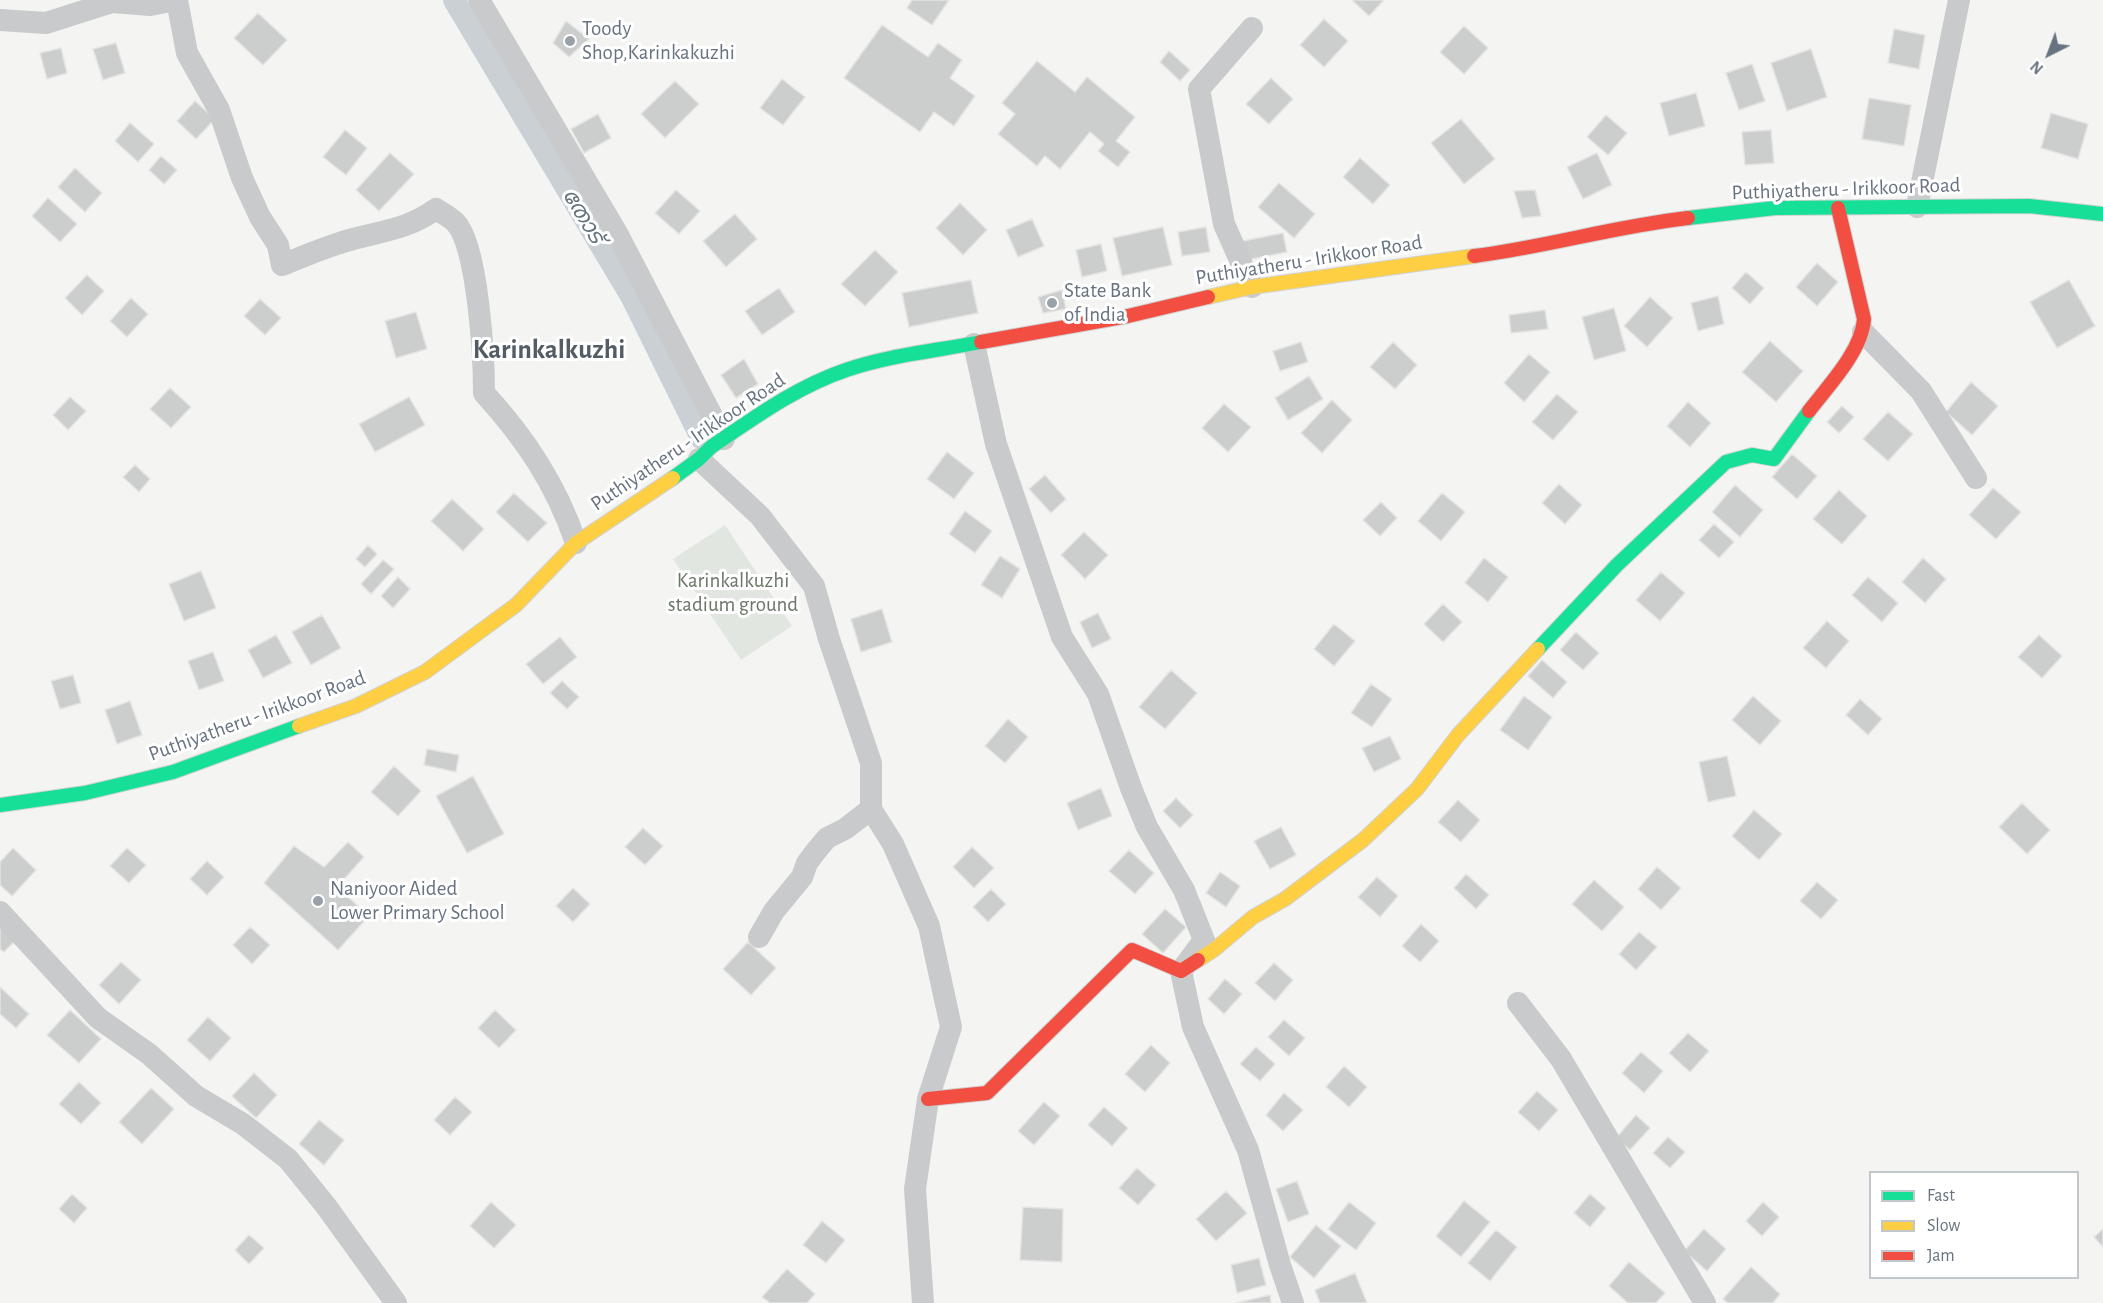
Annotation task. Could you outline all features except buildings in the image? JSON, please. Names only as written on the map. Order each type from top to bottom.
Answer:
[{"type":"main road","name":"Puthiyatheru - Irikkoor Road","points":[[0,805],[85,793],[173,772],[356,706],[425,672],[516,605],[576,543],[699,459],[711,447],[799,390],[846,370],[889,359],[1128,316],[1252,287],[1514,251],[1649,222],[1775,208],[2029,206],[2103,214]]},
{"type":"main road","points":[[928,1100],[987,1093],[1132,950],[1181,971],[1215,949],[1253,916],[1285,899],[1363,840],[1417,789],[1458,735],[1609,573],[1726,462],[1752,455],[1774,459],[1853,351],[1863,332],[1864,319],[1838,208]]},
{"type":"street","points":[[0,20],[46,23],[112,2],[150,5],[177,0],[187,53],[219,110],[242,178],[260,217],[278,245],[282,264],[357,238],[392,231],[425,217],[436,209],[456,222],[466,241],[477,292],[484,361],[484,393],[510,422],[548,476],[564,509],[576,543]]},
{"type":"street","points":[[479,0],[617,232],[724,439]]},
{"type":"street","points":[[1917,207],[1959,0]]},
{"type":"street","points":[[1252,28],[1199,89],[1224,224],[1252,287]]},
{"type":"street","points":[[1863,332],[1921,391],[1976,478]]},
{"type":"street","points":[[974,344],[996,444],[1062,637],[1098,694],[1147,827],[1184,890],[1204,940],[1181,971],[1193,1027],[1248,1150],[1293,1303]]},
{"type":"street","points":[[699,459],[760,516],[814,586],[829,639],[871,763],[871,809],[893,844],[929,926],[951,1027],[928,1100],[915,1189],[923,1303]]},
{"type":"street","points":[[759,937],[774,911],[802,877],[807,863],[816,850],[827,838],[845,829],[871,809]]},
{"type":"street","points":[[0,912],[98,1018],[150,1054],[196,1096],[243,1124],[288,1159],[326,1206],[396,1303]]},
{"type":"street","points":[[1518,1004],[1561,1059],[1703,1302]]},
{"type":"green space","name":"Karinkalkuzhi stadium ground","points":[[725,525],[792,626],[741,660],[673,559]]},
{"type":"waterway","name":"തോട്","points":[[454,0],[631,296],[701,438]]},
{"type":"traffic: fast","points":[[1688,218],[1775,208],[2029,206],[2103,214]]},
{"type":"traffic: fast","points":[[673,478],[711,447],[759,414],[828,377],[879,361],[981,342]]},
{"type":"traffic: fast","points":[[1538,649],[1617,565],[1726,462],[1752,455],[1774,459],[1809,411]]},
{"type":"traffic: fast","points":[[0,805],[85,793],[173,772],[299,726]]},
{"type":"traffic: slow","points":[[1208,297],[1252,287],[1474,256]]},
{"type":"traffic: slow","points":[[299,726],[356,706],[425,672],[516,605],[576,543],[673,478]]},
{"type":"traffic: slow","points":[[1198,960],[1215,949],[1253,917],[1285,899],[1363,840],[1417,789],[1458,735],[1538,649]]},
{"type":"traffic: jam","points":[[1809,411],[1851,356],[1862,331],[1864,319],[1838,208]]},
{"type":"traffic: jam","points":[[1474,256],[1688,218]]},
{"type":"traffic: jam","points":[[981,342],[1128,316],[1208,297]]},
{"type":"traffic: jam","points":[[928,1099],[987,1093],[1132,950],[1181,971],[1198,960]]},
{"type":"place","name":"Toody Shop,Karinkakuzhi","points":[[570,41]]},
{"type":"place","name":"State Bank of India","points":[[1052,303]]},
{"type":"place","name":"Naniyoor Aided Lower Primary School","points":[[318,901]]},
{"type":"district","name":"Karinkalkuzhi","points":[[549,350]]}]
